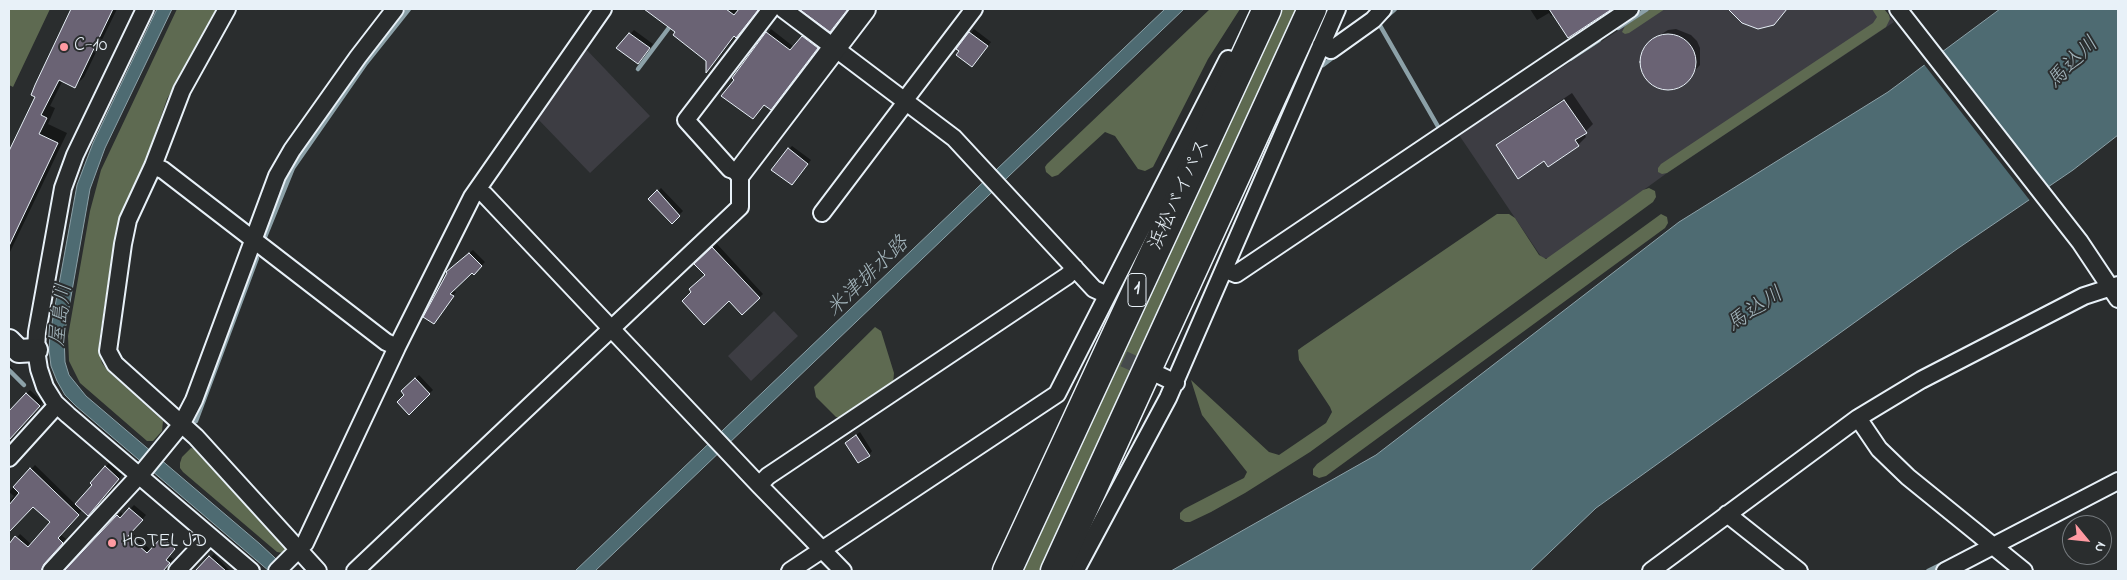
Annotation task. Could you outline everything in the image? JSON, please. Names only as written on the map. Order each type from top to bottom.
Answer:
[{"type":"highway","name":"浜松バイパス","points":[[1007,571],[1267,9]]},
{"type":"highway","name":"浜松バイパス","points":[[1056,568],[1312,9]]},
{"type":"street","points":[[146,9],[75,156],[66,180],[39,324],[36,350],[39,369],[45,387],[58,405],[142,472],[210,536],[251,571]]},
{"type":"street","points":[[227,9],[178,96],[153,166],[133,209],[125,232],[108,351],[115,364],[196,437],[295,553],[318,571]]},
{"type":"street","points":[[51,571],[142,472],[182,424],[194,400],[274,183],[284,163],[358,57],[396,9]]},
{"type":"street","points":[[277,571],[305,543],[397,347],[477,190],[602,9]]},
{"type":"street","points":[[740,172],[730,169],[686,120],[771,9]]},
{"type":"street","points":[[783,9],[954,138],[1094,289],[1107,296]]},
{"type":"street","points":[[355,571],[740,207],[740,172],[864,9]]},
{"type":"street","points":[[822,213],[974,9]]},
{"type":"street","points":[[1056,568],[1069,571],[1077,568],[1176,383],[1337,9]]},
{"type":"street","points":[[1321,45],[1331,50],[1373,20],[1384,9]]},
{"type":"street","points":[[1224,269],[1236,274],[1630,9]]},
{"type":"street","points":[[1651,571],[1858,418],[1921,380],[2084,296],[2116,290],[1898,9]]},
{"type":"street","points":[[790,571],[1057,394],[1228,59],[1241,65]]},
{"type":"street","points":[[153,166],[163,170],[386,342],[397,347]]},
{"type":"street","points":[[477,190],[485,195],[759,486],[843,571]]},
{"type":"street","points":[[759,486],[768,476],[1067,276],[1075,268]]},
{"type":"street","points":[[1084,340],[1099,347]]},
{"type":"street","points":[[9,341],[19,351],[36,350]]},
{"type":"street","points":[[1159,375],[1176,383]]},
{"type":"street","points":[[9,458],[58,405]]},
{"type":"street","points":[[1858,418],[1879,450],[1908,477],[2024,571]]},
{"type":"street","points":[[1945,571],[2118,480]]},
{"type":"street","points":[[1727,514],[1799,571]]},
{"type":"street","points":[[178,571],[210,536]]},
{"type":"shaded area","points":[[1651,9],[1884,9],[1894,22],[1667,173],[1550,258],[1542,258],[1459,135]]},
{"type":"shaded area","points":[[583,46],[650,116],[590,173],[535,116]]},
{"type":"shaded area","points":[[774,311],[798,336],[751,381],[728,356]]},
{"type":"green space","points":[[9,9],[50,9],[13,87],[9,85]]},
{"type":"green space","points":[[177,9],[216,9],[167,99],[149,151],[120,217],[114,242],[99,343],[102,363],[108,371],[163,421],[162,431],[153,441],[147,441],[80,383],[69,361],[68,336],[90,211],[101,170]]},
{"type":"green space","points":[[1210,9],[1240,9],[1208,59],[1153,167],[1145,171],[1138,169],[1115,136],[1105,132],[1058,175],[1052,177],[1046,172],[1045,167],[1047,164]]},
{"type":"green space","points":[[1279,9],[1300,9],[1045,566],[1041,571],[1019,571]]},
{"type":"green space","points":[[1651,9],[1665,9],[1629,33],[1625,34],[1622,32],[1625,26]]},
{"type":"green space","points":[[1872,9],[1884,9],[1889,15],[1890,19],[1886,27],[1667,173],[1662,174],[1658,172],[1661,164],[1873,23],[1877,17]]},
{"type":"green space","points":[[1649,188],[1655,191],[1656,197],[1653,202],[1310,452],[1211,512],[1190,522],[1180,519],[1180,513],[1184,509],[1244,478],[1247,472],[1202,415],[1191,380],[1269,452],[1279,455],[1326,423],[1332,412],[1299,360],[1298,350],[1302,347],[1497,214],[1509,214],[1515,218],[1539,255],[1546,259],[1643,190]]},
{"type":"green space","points":[[1661,214],[1667,217],[1668,223],[1665,228],[1326,476],[1319,478],[1313,475],[1313,469],[1317,464]]},
{"type":"green space","points":[[875,327],[881,331],[894,373],[893,384],[842,418],[836,417],[816,397],[814,387]]},
{"type":"green space","points":[[191,448],[196,449],[286,547],[283,553],[277,552],[183,472],[180,468],[182,457]]},
{"type":"water","name":"屋島川","points":[[157,9],[172,9],[105,148],[90,189],[64,336],[65,362],[69,375],[86,396],[260,544],[289,571],[269,571],[76,406],[65,395],[51,366],[50,334],[77,185],[93,143]]},
{"type":"water","points":[[1165,9],[1184,9],[595,571],[575,571]]},
{"type":"water","name":"馬込川","points":[[2000,9],[2118,9],[2118,135],[2073,170],[1957,249],[1596,508],[1530,571],[1171,571],[1376,455],[1679,222],[1888,92]]},
{"type":"pier","points":[[1938,52],[2047,191],[2031,202],[1923,63]]},
{"type":"building","points":[[71,9],[113,9],[75,88],[59,80],[41,115],[47,118],[39,134],[58,143],[9,246],[9,151],[35,97],[31,95],[35,85]]},
{"type":"building","points":[[644,9],[726,9],[734,15],[739,9],[759,9],[736,38],[734,36],[706,73],[706,61],[673,35],[675,32]]},
{"type":"building","points":[[799,9],[848,9],[830,32]]},
{"type":"building","points":[[1549,9],[1612,9],[1568,38]]},
{"type":"building","points":[[1728,9],[1787,9],[1774,25],[1758,29],[1742,23]]},
{"type":"building","points":[[766,32],[790,50],[802,36],[818,48],[771,110],[764,105],[753,119],[721,96]]},
{"type":"building","points":[[969,32],[988,46],[972,67],[956,55],[959,51],[956,49]]},
{"type":"building","points":[[629,33],[650,48],[638,64],[616,48]]},
{"type":"building","points":[[1668,34],[1679,36],[1688,42],[1694,51],[1696,62],[1694,73],[1688,82],[1679,88],[1668,90],[1657,88],[1648,82],[1642,73],[1640,62],[1642,51],[1648,42],[1657,36]]},
{"type":"building","points":[[1564,100],[1587,133],[1575,140],[1579,146],[1548,167],[1544,161],[1518,179],[1496,145]]},
{"type":"building","points":[[788,148],[808,164],[792,185],[771,170]]},
{"type":"building","points":[[657,190],[680,216],[672,224],[648,199]]},
{"type":"building","points":[[712,247],[760,298],[742,315],[729,301],[704,325],[682,301],[691,292],[689,289],[705,275],[694,264]]},
{"type":"building","points":[[469,253],[482,266],[474,275],[472,273],[450,294],[454,296],[434,324],[423,317],[446,272]]},
{"type":"building","points":[[415,378],[430,394],[409,415],[397,402],[404,395],[401,391]]},
{"type":"building","points":[[26,393],[40,406],[9,440],[9,411]]},
{"type":"building","points":[[856,435],[870,456],[858,463],[845,443]]},
{"type":"building","points":[[105,466],[119,479],[88,516],[75,504],[92,485],[90,483]]},
{"type":"building","points":[[30,468],[79,515],[58,538],[63,543],[44,564],[41,571],[9,571],[9,544],[15,536],[28,547],[50,522],[33,507],[9,532],[9,505],[19,493],[13,487]]},
{"type":"building","name":"HOTEL JD","points":[[129,508],[143,520],[128,536],[147,553],[162,537],[175,549],[166,560],[170,563],[163,571],[64,571],[117,515],[120,518]]},
{"type":"building","points":[[209,556],[226,571],[195,571]]},
{"type":"waterway","points":[[265,237],[293,168],[366,63],[409,9]]},
{"type":"waterway","points":[[1387,16],[1395,9]]},
{"type":"waterway","points":[[1618,28],[1647,9]]},
{"type":"waterway","points":[[1378,22],[1440,130]]},
{"type":"waterway","points":[[638,69],[671,25]]},
{"type":"waterway","points":[[1570,59],[1599,40]]},
{"type":"waterway","points":[[1323,65],[1336,55]]},
{"type":"waterway","points":[[196,421],[257,258]]},
{"type":"waterway","points":[[9,370],[24,385]]},
{"type":"waterway","points":[[1928,571],[1944,563]]},
{"type":"tunnel","points":[[1102,349],[1155,373]]},
{"type":"place","name":"C-10","points":[[64,47]]},
{"type":"place","name":"HOTEL JD","points":[[112,543]]},
{"type":"water label","name":"米津排水路","points":[[869,278]]}]
